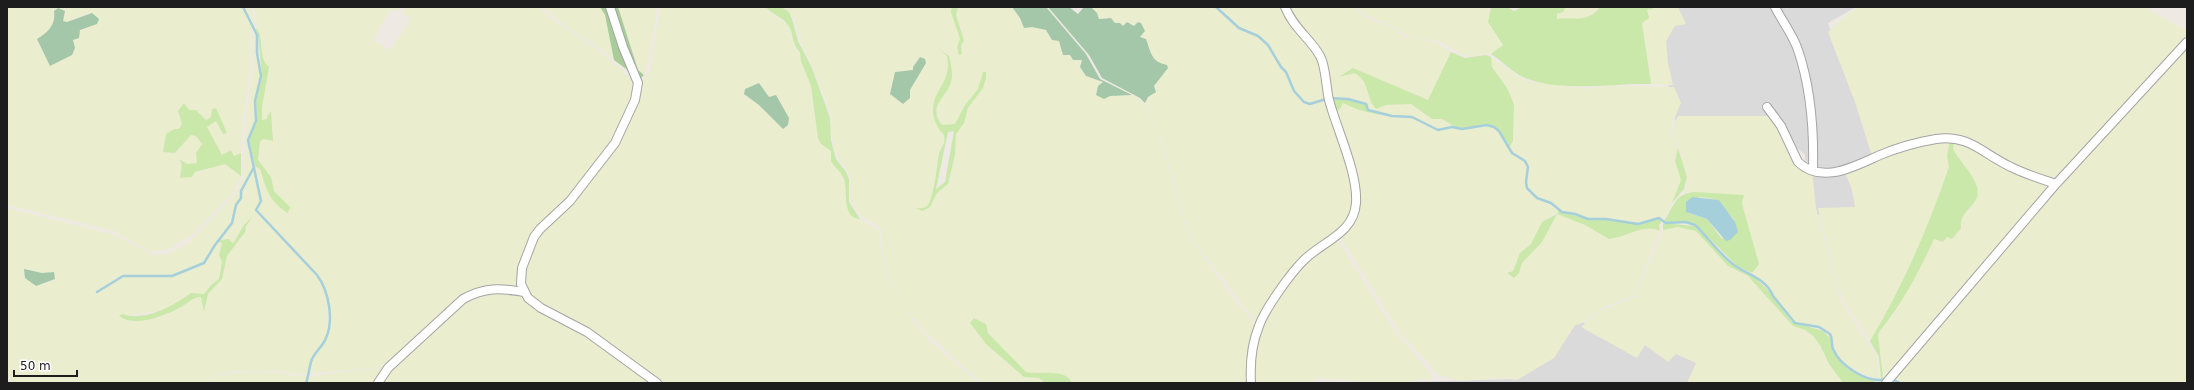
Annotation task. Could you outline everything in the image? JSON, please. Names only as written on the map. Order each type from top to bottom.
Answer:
[{"type":"street","points":[[610,7],[623,47],[638,83],[635,100],[623,129],[615,143],[570,201],[540,229],[534,237],[520,276],[524,292],[541,308],[587,332],[656,383]]},
{"type":"street","points":[[1251,383],[1252,361],[1259,326],[1268,309],[1302,261],[1346,228],[1352,219],[1356,204],[1354,181],[1334,117],[1321,57],[1301,34],[1285,7]]},
{"type":"street","points":[[1775,7],[1798,49],[1807,86],[1814,144],[1813,170]]},
{"type":"street","points":[[1886,383],[2056,184],[2187,42]]},
{"type":"street","points":[[1767,107],[1781,126],[1793,156],[1802,165],[1813,170],[1825,173],[1842,171],[1881,155],[1909,146],[1934,139],[1953,137],[1963,140],[2010,167],[2056,184]]},
{"type":"street","points":[[378,383],[388,368],[462,299],[477,291],[488,289],[499,288],[524,292]]},
{"type":"shaded area","points":[[1653,7],[1856,7],[1828,23],[1878,163],[1849,176],[1857,215],[1806,215],[1805,155],[1764,119],[1676,122]]},
{"type":"shaded area","points":[[1568,318],[1702,359],[1694,383],[1372,383],[1519,379]]},
{"type":"green space","points":[[7,7],[242,7],[251,25],[251,32],[249,47],[250,68],[243,122],[241,153],[234,156],[231,150],[222,155],[206,126],[216,121],[223,134],[216,108],[211,117],[206,121],[196,110],[189,110],[184,103],[178,111],[182,124],[179,130],[174,129],[166,134],[163,151],[175,153],[191,135],[196,136],[202,144],[196,153],[197,163],[187,164],[180,158],[182,165],[180,177],[225,164],[241,176],[232,194],[191,236],[168,249],[151,252],[113,231],[7,205]],"holes":[[[65,14],[62,21],[67,22],[86,14],[90,27],[80,30],[72,40],[37,39],[50,31],[55,18]]]},
{"type":"green space","points":[[244,7],[252,7],[254,26],[249,17]]},
{"type":"green space","points":[[255,7],[403,7],[396,12],[391,9],[373,40],[390,51],[411,18],[401,12],[409,7],[539,7],[556,22],[601,52],[622,70],[635,83],[633,98],[611,143],[564,203],[535,231],[521,289],[479,288],[388,367],[310,373],[313,359],[324,344],[329,332],[329,301],[323,283],[318,275],[257,210],[262,201],[255,166],[260,168],[283,209],[288,213],[284,202],[272,186],[271,177],[258,160],[260,141],[264,139],[273,141],[273,130],[269,111],[267,119],[262,120],[262,107],[269,67],[262,55],[261,36],[257,28]]},
{"type":"green space","points":[[542,7],[600,7],[605,15],[614,60],[602,50],[565,26]]},
{"type":"green space","points":[[600,7],[608,7],[629,71],[614,60],[605,15]]},
{"type":"green space","points":[[613,7],[618,7],[638,70],[644,75],[641,78],[638,77]]},
{"type":"green space","points":[[618,7],[657,7],[649,60],[644,75],[638,70]]},
{"type":"green space","points":[[660,7],[766,7],[772,14],[788,25],[796,49],[800,52],[801,61],[811,86],[818,138],[831,151],[833,165],[839,170],[844,179],[846,187],[845,200],[858,219],[878,229],[880,234],[881,254],[887,275],[913,321],[930,341],[979,383],[661,383],[532,298],[525,283],[527,263],[534,242],[605,158],[640,83],[650,71]],"holes":[[[760,84],[769,97],[776,95],[788,118],[788,126],[783,129],[759,105],[744,94],[745,89]]]},
{"type":"green space","points":[[766,7],[782,7],[789,12],[798,41],[812,68],[830,118],[831,140],[836,159],[846,172],[849,179],[849,202],[860,219],[850,214],[846,203],[844,179],[831,161],[831,151],[821,144],[818,138],[811,86],[801,61],[800,52],[797,49],[790,28],[786,22]]},
{"type":"green space","points":[[785,7],[952,7],[951,12],[960,40],[957,47],[962,51],[962,30],[956,15],[958,7],[1012,7],[1020,18],[1032,27],[1046,30],[1050,37],[1059,41],[1060,47],[1070,55],[1082,60],[1080,67],[1083,73],[1104,82],[1096,90],[1110,96],[1132,95],[1138,98],[1145,105],[1157,128],[1185,224],[1195,245],[1231,295],[1257,326],[1249,383],[1072,383],[1071,379],[1065,376],[1055,374],[1027,373],[1001,348],[986,329],[978,335],[998,355],[1029,378],[1039,378],[1045,383],[982,383],[925,332],[907,310],[888,274],[883,254],[880,227],[862,217],[851,201],[851,179],[848,171],[838,158],[831,132],[832,117],[813,67],[800,40],[794,18]],"holes":[[[940,49],[947,53],[952,71],[950,85],[939,100],[937,111],[942,125],[955,124],[958,121],[965,105],[978,89],[982,76],[981,92],[968,108],[964,123],[956,134],[955,155],[950,180],[937,193],[928,210],[916,208],[924,208],[928,205],[933,194],[939,152],[945,139],[937,125],[933,111],[936,96],[946,81],[947,75],[947,56]],[[926,63],[910,90],[899,102],[896,97],[914,70]]]},
{"type":"green space","points":[[952,7],[958,7],[956,15],[964,40],[961,46],[962,54],[959,55],[957,47],[960,39],[951,12]]},
{"type":"green space","points":[[1012,7],[1046,7],[1086,54],[1100,79],[1132,95],[1110,96],[1104,99],[1096,95],[1098,86],[1103,82],[1086,76],[1080,67],[1082,60],[1073,60],[1070,55],[1063,55],[1059,41],[1052,40],[1046,30],[1032,27],[1024,28],[1020,18]]},
{"type":"green space","points":[[1048,7],[1069,7],[1078,14],[1084,7],[1091,7],[1097,13],[1099,19],[1111,18],[1115,23],[1120,23],[1123,26],[1127,22],[1134,26],[1138,22],[1141,23],[1145,31],[1140,37],[1146,39],[1152,56],[1158,62],[1167,65],[1168,68],[1154,86],[1156,92],[1148,97],[1145,103],[1140,98],[1102,78],[1089,55]]},
{"type":"green space","points":[[1091,7],[1215,7],[1239,28],[1257,36],[1268,45],[1280,68],[1285,72],[1294,92],[1304,103],[1311,104],[1328,99],[1355,195],[1350,218],[1267,303],[1256,322],[1196,244],[1186,223],[1161,136],[1145,103],[1156,88],[1154,86],[1165,71],[1167,65],[1159,63],[1152,57],[1149,45],[1139,37],[1138,22],[1134,26],[1130,23],[1123,26],[1108,17],[1099,19],[1097,13]]},
{"type":"green space","points":[[1217,7],[1282,7],[1295,31],[1318,58],[1328,98],[1311,103],[1299,98],[1286,71],[1281,67],[1268,44],[1258,35],[1239,28]]},
{"type":"green space","points":[[1287,7],[1354,7],[1365,17],[1395,29],[1406,38],[1433,41],[1451,52],[1428,100],[1353,69],[1340,77],[1354,73],[1363,79],[1366,83],[1368,96],[1376,109],[1386,105],[1411,104],[1432,119],[1442,119],[1457,128],[1452,127],[1438,130],[1412,117],[1385,114],[1369,109],[1366,103],[1348,98],[1330,97],[1323,57]]},
{"type":"green space","points":[[1357,7],[1491,7],[1489,10],[1503,45],[1491,54],[1466,56],[1436,40],[1410,38],[1396,28],[1366,15]]},
{"type":"green space","points":[[1491,7],[1507,7],[1514,11],[1522,7],[1566,7],[1563,12],[1557,14],[1557,19],[1586,17],[1596,12],[1600,7],[1652,7],[1653,9],[1647,10],[1649,18],[1642,23],[1651,84],[1569,86],[1552,85],[1523,77],[1491,54],[1503,45],[1488,22]]},
{"type":"green space","points":[[1566,7],[1600,7],[1587,19],[1557,19],[1557,14],[1563,12]]},
{"type":"green space","points":[[1652,7],[1678,7],[1686,24],[1675,26],[1666,41],[1668,63],[1673,85],[1651,84],[1642,23],[1648,18],[1647,10],[1652,9]]},
{"type":"green space","points":[[1857,7],[2144,7],[2187,31],[2187,40],[2054,181],[2032,174],[1952,135],[1872,156],[1855,102],[1828,32]]},
{"type":"green space","points":[[58,8],[65,11],[63,21],[67,22],[92,13],[99,19],[97,24],[80,30],[79,38],[73,40],[75,48],[72,55],[50,66],[37,39],[45,34],[50,28],[54,20],[54,11]]},
{"type":"green space","points":[[257,28],[260,37],[263,59],[269,67],[262,107],[262,120],[267,119],[271,111],[273,141],[264,139],[260,141],[258,160],[271,177],[274,191],[291,208],[289,209],[288,213],[276,204],[269,194],[260,169],[255,166],[249,140],[257,122],[256,101],[262,76],[258,34],[256,30]]},
{"type":"green space","points":[[254,31],[261,76],[254,101],[255,121],[247,140],[254,167],[240,191],[240,197],[235,204],[231,223],[228,229],[214,244],[204,263],[172,275],[133,275],[158,278],[172,277],[205,264],[218,242],[222,243],[219,255],[222,262],[219,279],[211,285],[204,294],[191,293],[176,304],[158,311],[131,315],[125,321],[153,318],[179,308],[198,297],[201,297],[203,310],[205,308],[208,294],[223,274],[227,256],[246,230],[249,218],[234,242],[232,243],[225,239],[220,240],[233,223],[236,205],[242,198],[242,192],[254,169],[260,201],[256,210],[257,213],[268,222],[289,247],[311,268],[321,281],[326,297],[328,331],[323,343],[312,358],[308,373],[294,374],[285,371],[232,371],[213,376],[209,383],[11,383],[7,369],[7,208],[112,234],[154,255],[169,253],[188,243],[235,195],[243,178],[246,122],[253,68],[252,38]],"holes":[[[24,269],[42,273],[55,279],[42,285],[28,280]],[[123,275],[133,275],[123,277],[94,294],[114,279]]]},
{"type":"green space","points":[[2187,45],[2187,383],[1904,383],[1895,378],[2013,237]]},
{"type":"green space","points":[[939,49],[949,56],[952,74],[950,85],[938,103],[936,113],[942,125],[955,124],[965,105],[978,89],[983,72],[986,72],[986,78],[983,88],[968,108],[964,123],[956,134],[955,155],[948,184],[937,193],[930,207],[923,211],[915,208],[924,208],[927,206],[932,196],[939,153],[944,140],[944,135],[936,123],[933,111],[936,97],[947,73],[947,56]],"holes":[[[954,131],[945,182],[936,189],[948,132]]]},
{"type":"green space","points":[[1451,52],[1465,58],[1486,55],[1491,57],[1492,67],[1507,88],[1514,104],[1513,141],[1509,148],[1500,130],[1494,126],[1487,124],[1462,129],[1457,128],[1442,119],[1432,119],[1411,104],[1386,105],[1376,109],[1370,99],[1363,80],[1359,76],[1354,73],[1339,77],[1353,68],[1428,100]]},
{"type":"green space","points":[[920,57],[925,59],[926,63],[910,90],[910,98],[903,104],[890,94],[895,72],[913,70],[913,67]]},
{"type":"green space","points":[[1491,57],[1521,78],[1531,82],[1586,89],[1606,86],[1674,87],[1681,103],[1673,122],[1671,134],[1678,148],[1675,161],[1681,180],[1668,213],[1662,219],[1659,217],[1638,223],[1606,218],[1588,219],[1575,213],[1563,211],[1531,193],[1526,182],[1529,175],[1526,160],[1512,153],[1509,148],[1513,141],[1514,135],[1514,112],[1511,96],[1495,73],[1490,60]]},
{"type":"green space","points":[[759,83],[769,97],[776,95],[789,118],[788,125],[783,129],[759,105],[744,94],[745,89]]},
{"type":"green space","points":[[1331,98],[1348,99],[1366,104],[1368,110],[1384,116],[1359,110],[1343,103],[1340,109],[1335,112]]},
{"type":"green space","points":[[1346,102],[1359,110],[1392,117],[1412,118],[1438,131],[1452,128],[1462,130],[1477,126],[1494,127],[1499,131],[1511,153],[1525,161],[1527,175],[1525,182],[1530,193],[1559,210],[1557,214],[1616,238],[1644,228],[1652,228],[1660,231],[1634,296],[1604,307],[1580,324],[1575,325],[1554,358],[1517,380],[1504,378],[1459,381],[1439,375],[1401,334],[1341,238],[1357,204],[1335,112],[1340,109],[1343,103]],"holes":[[[1554,214],[1556,215],[1542,242],[1522,263],[1519,273],[1507,273],[1513,271],[1516,261],[1527,246],[1531,244],[1542,222]]]},
{"type":"green space","points":[[184,103],[189,110],[196,110],[206,120],[211,117],[212,109],[216,108],[227,133],[223,134],[216,121],[207,127],[222,155],[231,150],[234,156],[241,153],[241,176],[225,164],[195,172],[192,177],[180,178],[182,165],[179,159],[187,164],[197,163],[196,153],[202,144],[196,136],[191,135],[175,153],[163,152],[166,134],[174,129],[179,129],[182,124],[178,111]]},
{"type":"green space","points":[[1678,116],[1772,116],[1789,149],[1812,170],[1816,208],[1842,303],[1877,357],[1879,380],[1847,367],[1834,350],[1833,338],[1830,333],[1819,326],[1795,322],[1773,296],[1771,290],[1752,273],[1759,264],[1749,235],[1742,203],[1730,195],[1695,192],[1684,193],[1688,185],[1688,175],[1683,164],[1681,152],[1673,135],[1674,125]]},
{"type":"green space","points":[[1953,139],[1947,161],[1949,167],[1928,228],[1902,283],[1870,341],[1844,301],[1837,282],[1818,208],[1855,207],[1852,189],[1845,173],[1880,157],[1932,142]]},
{"type":"green space","points":[[1955,140],[2053,185],[1888,377],[1883,378],[1878,335],[1879,332],[1893,315],[1912,283],[1934,239],[1947,237],[1962,216],[1968,212],[1978,195],[1977,187],[1973,178],[1953,149]]},
{"type":"green space","points":[[1955,140],[1953,149],[1975,182],[1978,193],[1977,198],[1963,216],[1961,228],[1952,239],[1947,237],[1943,242],[1934,239],[1910,287],[1879,332],[1878,335],[1883,378],[1881,379],[1879,357],[1870,341],[1904,278],[1914,256],[1949,167],[1947,156],[1949,144]]},
{"type":"green space","points":[[1678,148],[1687,177],[1684,189],[1672,203],[1681,180],[1675,161]]},
{"type":"green space","points":[[1695,192],[1744,195],[1742,203],[1759,264],[1752,273],[1737,266],[1695,224],[1686,222],[1666,223],[1664,221],[1676,201],[1688,193]],"holes":[[[1699,197],[1714,199],[1721,203],[1734,219],[1722,239],[1707,219],[1688,213]]]},
{"type":"green space","points":[[1559,210],[1588,220],[1606,219],[1638,224],[1659,219],[1662,221],[1659,225],[1660,231],[1654,229],[1641,229],[1609,239],[1585,225],[1557,214]]},
{"type":"green space","points":[[1557,214],[1542,242],[1522,263],[1519,273],[1514,278],[1507,273],[1513,271],[1520,253],[1531,244],[1542,222]]},
{"type":"green space","points":[[253,216],[246,226],[245,232],[227,256],[222,279],[208,294],[204,312],[201,297],[198,297],[182,307],[149,320],[133,321],[119,316],[122,314],[140,316],[149,314],[176,303],[191,293],[204,294],[211,285],[219,279],[222,262],[219,255],[222,243],[218,242],[220,240],[229,239],[232,243],[234,242],[244,225]]},
{"type":"green space","points":[[1663,223],[1694,226],[1736,267],[1753,276],[1770,292],[1792,322],[1823,331],[1831,339],[1833,352],[1846,368],[1878,383],[1843,383],[1829,364],[1820,345],[1813,336],[1805,330],[1793,326],[1748,276],[1728,266],[1696,231],[1678,227],[1663,230]]},
{"type":"green space","points":[[1673,227],[1684,227],[1696,231],[1728,266],[1748,276],[1793,326],[1805,330],[1817,341],[1829,364],[1843,383],[1687,383],[1696,363],[1676,354],[1668,362],[1645,345],[1637,358],[1581,327],[1598,312],[1635,297],[1663,230]]},
{"type":"green space","points":[[1337,239],[1392,327],[1432,375],[1431,380],[1418,378],[1417,383],[1380,383],[1319,378],[1308,383],[1253,383],[1253,362],[1261,326],[1270,309],[1303,263]]},
{"type":"green space","points":[[24,269],[42,273],[54,272],[55,279],[36,286],[25,278]]},
{"type":"green space","points":[[490,291],[521,295],[550,318],[602,345],[652,383],[380,383],[388,369],[460,304]]},
{"type":"green space","points":[[974,318],[986,324],[988,333],[1026,372],[1064,375],[1069,378],[1072,383],[1045,383],[1039,378],[1024,377],[986,344],[970,323]]},
{"type":"green space","points":[[371,369],[385,369],[376,383],[307,383],[310,376]]},
{"type":"green space","points":[[247,372],[284,373],[293,376],[308,375],[305,383],[211,383],[214,377],[220,375]]},
{"type":"water","points":[[1692,197],[1719,200],[1735,222],[1738,232],[1730,240],[1726,241],[1707,219],[1686,212],[1686,202]]},
{"type":"waterway","points":[[243,7],[257,35],[257,53],[261,76],[255,101],[256,121],[248,140],[261,201],[256,210],[317,275],[325,289],[329,306],[330,323],[328,331],[325,341],[312,359],[306,383]]},
{"type":"waterway","points":[[1216,7],[1239,28],[1258,36],[1268,45],[1281,67],[1286,72],[1294,91],[1304,102],[1310,104],[1329,98],[1348,99],[1366,104],[1368,110],[1392,116],[1412,117],[1438,130],[1452,127],[1462,129],[1487,125],[1494,127],[1499,131],[1512,153],[1525,161],[1528,167],[1526,182],[1527,188],[1537,198],[1551,203],[1562,212],[1575,214],[1588,219],[1606,219],[1638,224],[1659,218],[1666,223],[1686,222],[1695,225],[1731,263],[1758,278],[1767,286],[1773,296],[1795,323],[1819,327],[1830,334],[1833,349],[1842,362],[1848,367],[1871,379],[1886,379]]},
{"type":"waterway","points":[[97,292],[123,276],[172,276],[204,263],[215,245],[232,223],[236,205],[241,198],[241,191],[254,167]]},
{"type":"waterway","points":[[1894,380],[1900,383]]}]
